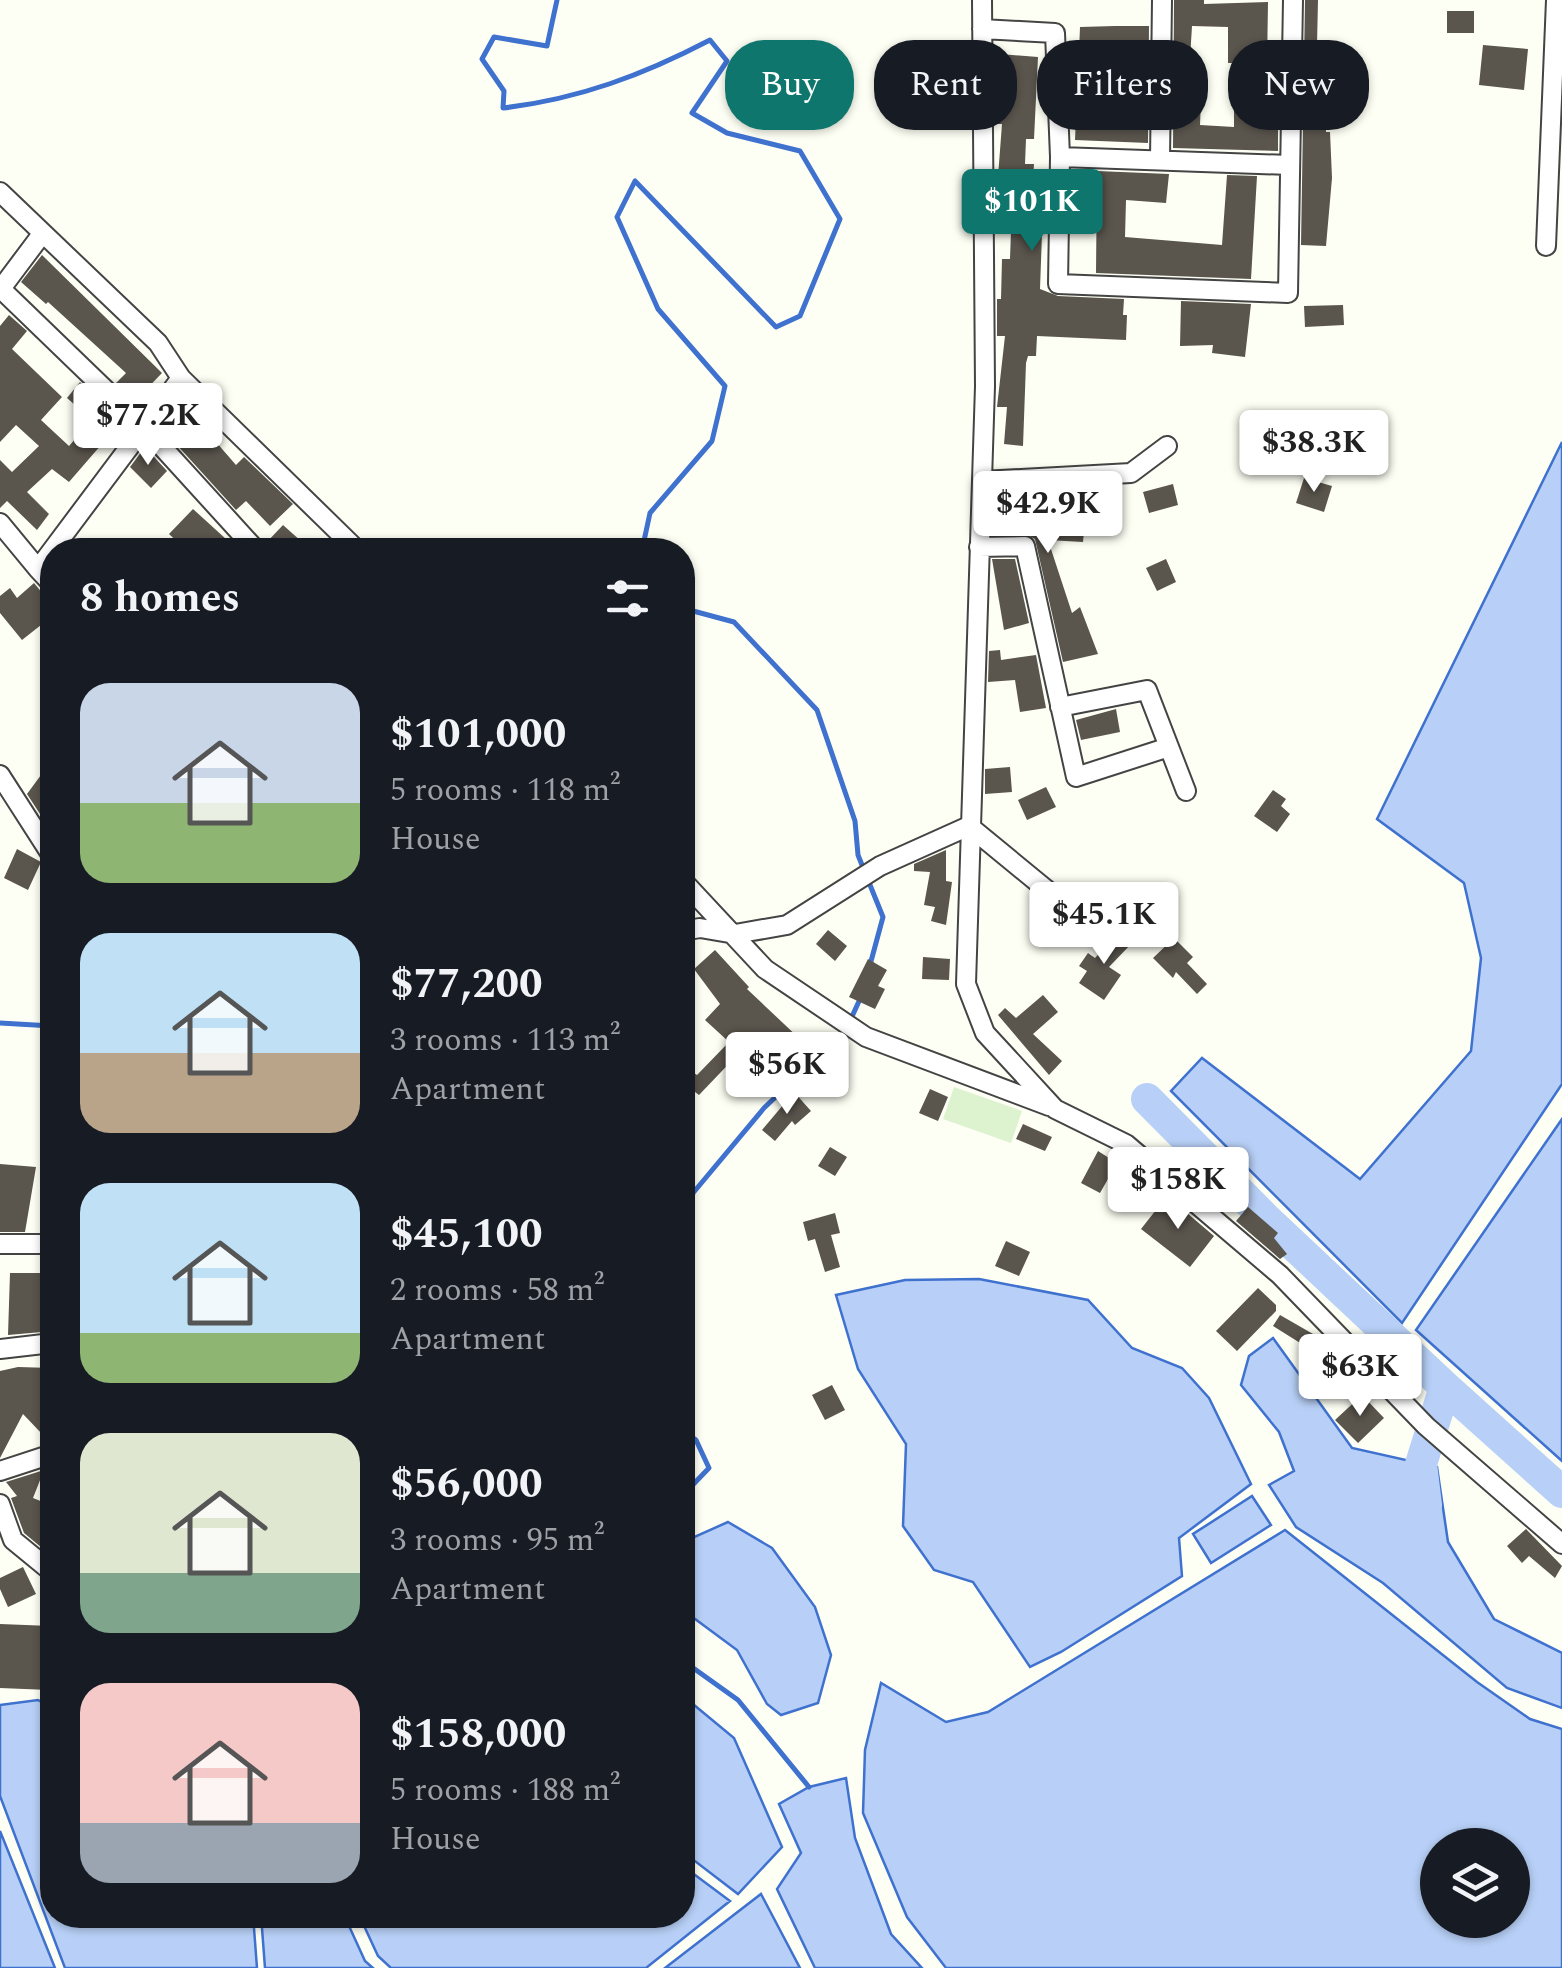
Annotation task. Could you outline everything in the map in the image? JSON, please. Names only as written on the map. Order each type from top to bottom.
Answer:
[{"type":"street","points":[[982,0],[985,386],[968,826],[966,984],[985,1033],[1055,1109]]},
{"type":"street","points":[[1160,160],[1162,0]]},
{"type":"street","points":[[982,29],[1055,33],[1060,157],[1058,284],[1288,293],[1293,0]]},
{"type":"street","points":[[1546,246],[1556,0]]},
{"type":"street","points":[[1060,157],[1289,165]]},
{"type":"street","points":[[0,192],[158,344],[181,378],[345,538]]},
{"type":"street","points":[[42,234],[1,289],[144,427],[245,538]]},
{"type":"street","points":[[61,538],[181,378]]},
{"type":"street","points":[[982,482],[1131,473],[1167,446]]},
{"type":"street","points":[[0,524],[38,569],[40,566]]},
{"type":"street","points":[[980,547],[1024,546],[1076,777],[1169,747]]},
{"type":"street","points":[[1060,707],[1147,690],[1186,791]]},
{"type":"street","points":[[0,775],[40,837]]},
{"type":"street","points":[[695,929],[736,934],[787,926],[880,866],[968,826]]},
{"type":"street","points":[[968,826],[1098,932]]},
{"type":"street","points":[[695,893],[765,970],[866,1036],[1055,1109],[1126,1144],[1266,1263],[1426,1426],[1562,1544]]},
{"type":"street","points":[[0,1244],[40,1244]]},
{"type":"street","points":[[0,1349],[40,1344]]},
{"type":"street","points":[[0,1471],[40,1458]]},
{"type":"street","points":[[0,1504],[13,1540],[40,1562]]},
{"type":"green space","points":[[954,1087],[1022,1111],[1011,1143],[943,1119]]},
{"type":"water","points":[[1562,442],[1562,1084],[1402,1323],[1171,1091],[1202,1058],[1360,1179],[1471,1051],[1481,958],[1464,883],[1377,819]]},
{"type":"water","points":[[1562,1119],[1562,1461],[1416,1330]]},
{"type":"water","points":[[979,1279],[1088,1300],[1132,1348],[1182,1368],[1209,1398],[1251,1484],[1179,1538],[1182,1576],[1061,1652],[1030,1667],[973,1582],[934,1570],[903,1526],[906,1444],[858,1369],[836,1295],[905,1280]]},
{"type":"water","points":[[1273,1338],[1352,1448],[1437,1467],[1448,1542],[1494,1619],[1562,1653],[1562,1708],[1507,1688],[1383,1583],[1296,1527],[1269,1485],[1294,1471],[1279,1432],[1241,1385],[1249,1356]]},
{"type":"water","points":[[1252,1496],[1271,1525],[1211,1563],[1193,1534]]},
{"type":"water","points":[[728,1522],[772,1548],[815,1607],[831,1655],[818,1703],[781,1715],[767,1704],[737,1650],[695,1619],[695,1537]]},
{"type":"water","points":[[1285,1530],[1477,1682],[1530,1719],[1562,1729],[1562,1968],[946,1968],[907,1917],[863,1813],[865,1750],[881,1683],[946,1722],[988,1712]]},
{"type":"water","points":[[40,1701],[40,1902],[0,1796],[0,1705]]},
{"type":"water","points":[[695,1706],[734,1738],[782,1847],[738,1894],[695,1861]]},
{"type":"water","points":[[846,1778],[855,1838],[891,1934],[922,1968],[815,1968],[777,1889],[801,1853],[779,1804],[809,1787]]},
{"type":"water","points":[[0,1831],[55,1968],[0,1968]]},
{"type":"water","points":[[695,1875],[730,1901],[646,1968],[391,1968],[378,1956],[365,1928],[695,1928]]},
{"type":"water","points":[[761,1894],[800,1968],[665,1968]]},
{"type":"water","points":[[50,1928],[254,1928],[257,1968],[65,1968]]},
{"type":"water","points":[[262,1928],[350,1928],[365,1961],[373,1968],[265,1968]]},
{"type":"building","points":[[1174,0],[1204,0],[1204,4],[1268,2],[1267,40],[1228,40],[1228,27],[1192,26],[1191,40],[1174,40]]},
{"type":"building","points":[[1305,0],[1318,0],[1317,40],[1304,40]]},
{"type":"building","points":[[1447,11],[1474,11],[1474,33],[1447,33]]},
{"type":"building","points":[[1149,26],[1149,40],[1079,40],[1080,27]]},
{"type":"building","points":[[1483,45],[1528,49],[1524,90],[1479,85]]},
{"type":"building","points":[[1017,55],[1037,57],[1034,139],[1026,139],[1025,164],[1034,164],[1033,179],[1044,179],[1040,289],[1058,296],[1124,299],[1123,315],[1127,315],[1126,340],[1037,336],[1036,356],[1028,356],[1026,363],[1023,446],[1004,444],[1007,407],[997,407],[1005,336],[997,336],[997,299],[1001,299],[1002,259],[1010,259],[1012,204],[996,203],[1002,130],[1017,130]]},
{"type":"building","points":[[1208,125],[1228,127],[1228,130],[1278,130],[1278,151],[1173,148],[1173,130],[1208,130]]},
{"type":"building","points":[[1075,130],[1148,130],[1148,143],[1075,140]]},
{"type":"building","points":[[1303,130],[1326,130],[1330,132],[1332,178],[1326,246],[1301,245]]},
{"type":"building","points":[[1097,171],[1169,174],[1166,203],[1126,200],[1125,237],[1222,245],[1227,175],[1257,176],[1251,279],[1096,273]]},
{"type":"building","points":[[42,255],[162,373],[135,401],[116,383],[126,373],[21,282]]},
{"type":"building","points":[[1181,301],[1251,304],[1245,357],[1212,353],[1213,345],[1180,346]]},
{"type":"building","points":[[1343,305],[1344,325],[1305,327],[1304,306]]},
{"type":"building","points":[[9,315],[27,331],[12,349],[62,397],[41,420],[69,446],[92,420],[67,398],[80,382],[121,422],[69,482],[52,469],[27,492],[49,514],[37,530],[7,501],[0,508],[0,460],[12,472],[39,446],[16,425],[0,442],[0,326]]},
{"type":"building","points":[[190,412],[236,465],[244,457],[293,504],[270,526],[246,501],[236,510],[167,434]]},
{"type":"building","points":[[145,447],[167,471],[151,488],[130,467]]},
{"type":"building","points":[[1304,478],[1332,486],[1324,512],[1296,503]]},
{"type":"building","points":[[1173,484],[1178,505],[1149,513],[1143,492]]},
{"type":"building","points":[[1066,489],[1069,519],[1085,520],[1083,542],[1048,540],[1072,613],[1080,607],[1098,654],[1063,662],[1035,539],[1026,534],[993,534],[994,493]]},
{"type":"building","points":[[193,509],[225,538],[173,538],[169,534]]},
{"type":"building","points":[[283,525],[298,538],[271,538]]},
{"type":"building","points":[[992,559],[1015,559],[1029,623],[1004,630]]},
{"type":"building","points":[[1166,559],[1176,582],[1157,591],[1146,568]]},
{"type":"building","points":[[34,583],[40,590],[40,626],[22,640],[0,613],[0,596],[10,588],[17,598]]},
{"type":"building","points":[[1000,650],[1001,660],[1036,655],[1046,708],[1020,712],[1015,680],[988,682],[989,651]]},
{"type":"building","points":[[1116,709],[1120,732],[1081,740],[1076,720]]},
{"type":"building","points":[[1010,767],[1012,792],[985,794],[985,769]]},
{"type":"building","points":[[40,776],[40,814],[27,794]]},
{"type":"building","points":[[1046,787],[1056,807],[1027,820],[1018,800]]},
{"type":"building","points":[[1273,790],[1286,799],[1281,806],[1290,814],[1277,832],[1254,816]]},
{"type":"building","points":[[17,849],[40,861],[28,890],[4,878]]},
{"type":"building","points":[[946,850],[946,881],[952,882],[946,925],[931,921],[935,907],[924,905],[930,872],[914,871],[914,864]]},
{"type":"building","points":[[828,930],[847,946],[835,961],[816,944]]},
{"type":"building","points":[[1122,930],[1133,942],[1109,967],[1121,975],[1104,1000],[1079,983],[1087,971],[1079,966],[1088,953],[1095,958]]},
{"type":"building","points":[[1174,938],[1193,957],[1187,963],[1207,984],[1197,994],[1176,972],[1173,978],[1153,958]]},
{"type":"building","points":[[715,950],[747,989],[802,1041],[790,1054],[769,1035],[762,1037],[747,1054],[742,1050],[699,1095],[695,1092],[695,1074],[729,1042],[705,1020],[720,1004],[695,968]]},
{"type":"building","points":[[923,957],[950,959],[949,980],[922,979]]},
{"type":"building","points":[[868,959],[887,970],[878,986],[885,989],[875,1009],[849,997]]},
{"type":"building","points":[[1043,995],[1058,1012],[1033,1034],[1062,1061],[1049,1075],[998,1015],[1005,1008],[1016,1018]]},
{"type":"building","points":[[930,1089],[948,1097],[938,1121],[919,1113]]},
{"type":"building","points":[[794,1092],[811,1111],[795,1125],[792,1121],[775,1141],[762,1130]]},
{"type":"building","points":[[1023,1124],[1052,1137],[1045,1151],[1016,1139]]},
{"type":"building","points":[[830,1147],[847,1157],[835,1176],[818,1166]]},
{"type":"building","points":[[1098,1151],[1131,1172],[1121,1188],[1108,1179],[1100,1193],[1081,1183]]},
{"type":"building","points":[[1184,1160],[1212,1186],[1205,1194],[1175,1169]]},
{"type":"building","points":[[0,1164],[36,1167],[25,1232],[0,1232]]},
{"type":"building","points":[[1167,1196],[1214,1236],[1190,1267],[1141,1229]]},
{"type":"building","points":[[1248,1207],[1278,1233],[1274,1238],[1287,1254],[1280,1259],[1236,1221]]},
{"type":"building","points":[[835,1213],[840,1233],[831,1235],[840,1267],[825,1272],[815,1239],[808,1241],[803,1222]]},
{"type":"building","points":[[1006,1241],[1030,1252],[1019,1276],[995,1266]]},
{"type":"building","points":[[10,1273],[40,1273],[40,1332],[8,1335]]},
{"type":"building","points":[[1258,1288],[1276,1305],[1276,1311],[1237,1351],[1216,1331]]},
{"type":"building","points":[[1280,1315],[1320,1338],[1313,1351],[1273,1326]]},
{"type":"building","points":[[40,1368],[40,1432],[23,1414],[0,1458],[0,1371]]},
{"type":"building","points":[[832,1385],[845,1410],[825,1420],[812,1395]]},
{"type":"building","points":[[1362,1395],[1384,1418],[1358,1443],[1335,1420]]},
{"type":"building","points":[[40,1471],[33,1498],[40,1501],[40,1546],[24,1533],[11,1498],[17,1496],[6,1482]]},
{"type":"building","points":[[1526,1529],[1562,1566],[1555,1578],[1529,1556],[1522,1563],[1507,1546]]},
{"type":"building","points":[[23,1567],[36,1594],[8,1607],[0,1578]]},
{"type":"building","points":[[0,1624],[40,1626],[40,1690],[0,1688]]},
{"type":"waterway","points":[[557,0],[547,46],[494,37],[482,59],[504,91],[503,108],[558,99],[610,84],[710,40],[727,61],[692,113],[727,133],[800,151],[840,219],[800,316],[776,327],[635,181],[617,217],[658,309],[725,386],[712,441],[650,513],[645,538]]},
{"type":"waterway","points":[[695,612],[734,622],[817,710],[855,821],[858,855],[864,870]]},
{"type":"waterway","points":[[868,880],[883,917],[870,965]]},
{"type":"waterway","points":[[850,1021],[860,999]]},
{"type":"waterway","points":[[0,1023],[40,1025]]},
{"type":"waterway","points":[[695,1191],[764,1108],[845,1031]]},
{"type":"waterway","points":[[1147,1099],[1267,1220],[1445,1387],[1421,1464],[1426,1505]]},
{"type":"waterway","points":[[1445,1387],[1562,1492]]},
{"type":"waterway","points":[[695,1439],[709,1468],[695,1483]]},
{"type":"waterway","points":[[695,1669],[738,1700],[809,1787]]}]
